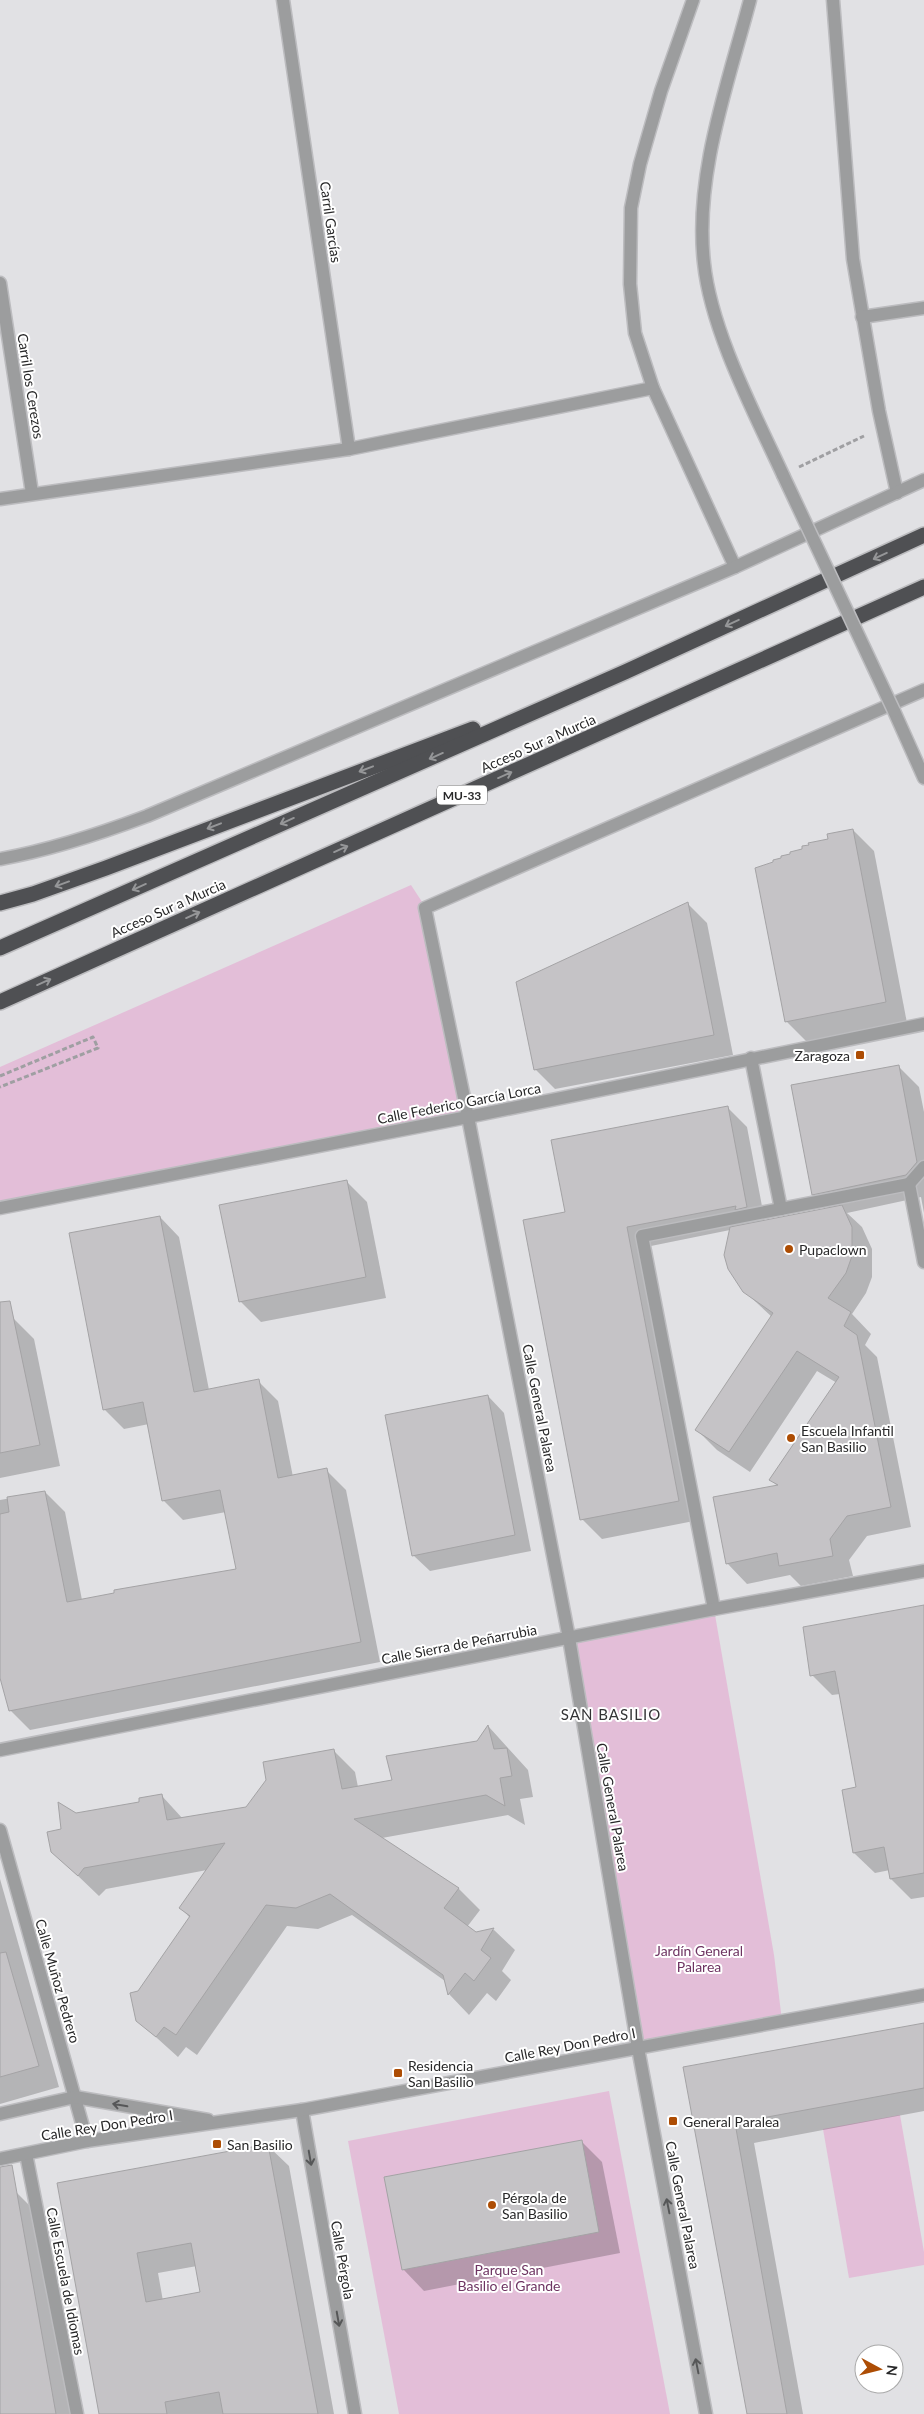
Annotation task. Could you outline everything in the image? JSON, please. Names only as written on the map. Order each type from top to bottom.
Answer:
[{"type":"highway","points":[[0,948],[625,672],[924,535]]},
{"type":"highway","name":"Acceso Sur a Murcia","points":[[0,1002],[924,587]]},
{"type":"highway","points":[[0,903],[33,894],[96,871],[625,672]]},
{"type":"street","name":"Carril Garcías","points":[[283,0],[349,449]]},
{"type":"street","points":[[693,0],[658,100],[640,164],[631,208],[630,284],[635,332],[653,388],[735,567]]},
{"type":"street","points":[[750,0],[708,167],[702,220],[704,263],[712,305],[741,383],[924,778]]},
{"type":"street","points":[[833,0],[853,259],[882,428],[897,493]]},
{"type":"street","name":"Carril los Cerezos","points":[[0,283],[32,494]]},
{"type":"street","points":[[862,317],[924,308]]},
{"type":"street","points":[[0,499],[349,449],[653,388]]},
{"type":"street","points":[[0,859],[30,854],[91,836],[147,816],[735,567],[924,480]]},
{"type":"street","name":"Calle General Palarea","points":[[706,2414],[638,2048],[569,1638],[426,908],[924,690]]},
{"type":"street","name":"Calle Federico García Lorca","points":[[0,1208],[468,1117],[924,1024]]},
{"type":"street","points":[[751,1058],[781,1209]]},
{"type":"street","points":[[714,1609],[642,1236],[909,1184],[924,1167]]},
{"type":"street","points":[[909,1184],[924,1262]]},
{"type":"street","name":"Calle Sierra de Peñarrubia","points":[[0,1750],[714,1609],[924,1570]]},
{"type":"street","name":"Calle Muñoz Pedrero","points":[[0,1830],[87,2141]]},
{"type":"street","name":"Calle Rey Don Pedro I","points":[[0,2159],[87,2141],[302,2110],[924,1995]]},
{"type":"street","name":"Calle Rey Don Pedro I","points":[[0,2114],[75,2098],[220,2122]]},
{"type":"street","name":"Calle Pérgola","points":[[302,2110],[355,2414]]},
{"type":"street","name":"Calle Escuela de Idiomas","points":[[26,2154],[77,2414]]},
{"type":"path","points":[[783,475],[882,428]]},
{"type":"path","points":[[0,1076],[93,1037],[98,1048],[0,1087]]},
{"type":"green space","points":[[411,885],[426,908],[468,1117],[0,1208],[0,1067]]},
{"type":"green space","name":"Jardín General Palarea","points":[[714,1609],[774,1955],[782,2021],[638,2048],[569,1638]]},
{"type":"green space","name":"Parque San Basilio el Grande","points":[[609,2091],[670,2414],[399,2414],[348,2141]]},
{"type":"green space","points":[[900,2115],[924,2252],[924,2265],[849,2278],[823,2129]]},
{"type":"building","points":[[853,829],[886,1002],[785,1022],[755,868],[773,862],[773,860],[781,858],[781,856],[790,854],[790,852],[802,849],[802,846],[809,845],[808,843],[828,839],[827,834]]},
{"type":"building","points":[[688,902],[714,1035],[534,1070],[516,982]]},
{"type":"building","points":[[899,1065],[917,1162],[906,1175],[812,1195],[791,1085]]},
{"type":"building","points":[[728,1106],[747,1207],[735,1210],[736,1206],[627,1227],[679,1501],[580,1520],[523,1220],[565,1212],[551,1140]]},
{"type":"building","points":[[347,1180],[366,1277],[239,1302],[219,1205]]},
{"type":"building","points":[[842,1205],[852,1227],[852,1256],[846,1273],[828,1298],[851,1312],[844,1326],[857,1335],[891,1507],[847,1516],[830,1539],[833,1556],[779,1566],[777,1553],[726,1564],[713,1497],[778,1485],[769,1480],[839,1377],[797,1351],[729,1452],[695,1430],[773,1313],[743,1292],[728,1269],[724,1255],[730,1227]]},
{"type":"building","points":[[160,1216],[194,1392],[259,1379],[278,1478],[327,1468],[361,1642],[9,1711],[0,1678],[0,1514],[9,1512],[7,1497],[45,1491],[67,1602],[114,1593],[114,1590],[236,1569],[220,1490],[162,1501],[143,1402],[103,1410],[69,1233]]},
{"type":"building","points":[[10,1301],[40,1445],[0,1453],[0,1302]]},
{"type":"building","points":[[488,1395],[515,1535],[412,1556],[385,1415]]},
{"type":"building","points":[[924,1605],[924,1873],[890,1879],[884,1847],[853,1853],[842,1790],[856,1787],[835,1671],[810,1676],[803,1627]]},
{"type":"building","points":[[488,1725],[494,1749],[507,1748],[512,1776],[500,1778],[505,1806],[486,1795],[354,1819],[459,1888],[444,1908],[476,1932],[494,1928],[481,1950],[491,1958],[474,1981],[465,1973],[448,1995],[443,1975],[330,1894],[296,1908],[266,1905],[176,2035],[164,2027],[156,2037],[136,2021],[130,1993],[138,1991],[190,1916],[179,1908],[225,1843],[84,1868],[78,1876],[51,1852],[47,1832],[61,1829],[58,1802],[76,1813],[139,1802],[139,1798],[162,1794],[167,1820],[246,1807],[266,1780],[263,1762],[334,1749],[342,1789],[392,1780],[386,1756],[477,1741]]},
{"type":"building","points":[[6,1952],[39,2066],[0,2077],[0,1953]]},
{"type":"building","points":[[924,2023],[924,2088],[735,2123],[787,2414],[747,2414],[683,2067]]},
{"type":"building","name":"Pérgola de San Basilio","points":[[582,2140],[599,2232],[402,2270],[384,2177]]},
{"type":"building","points":[[268,2144],[318,2414],[223,2414],[219,2392],[165,2402],[167,2414],[99,2414],[57,2183]],"holes":[[[191,2243],[200,2292],[146,2302],[137,2253]]]},
{"type":"building","points":[[12,2165],[56,2414],[0,2414],[0,2167]]},
{"type":"place","name":"Zaragoza","points":[[860,1055]]},
{"type":"place","name":"Pupaclown","points":[[789,1249]]},
{"type":"place","name":"Escuela Infantil San Basilio","points":[[791,1438]]},
{"type":"place","name":"Residencia San Basilio","points":[[398,2073]]},
{"type":"place","name":"General Paralea","points":[[673,2121]]},
{"type":"place","name":"San Basilio","points":[[217,2144]]},
{"type":"place","name":"Pérgola de San Basilio","points":[[492,2205]]},
{"type":"district","name":"SAN BASILIO","points":[[611,1714]]}]
